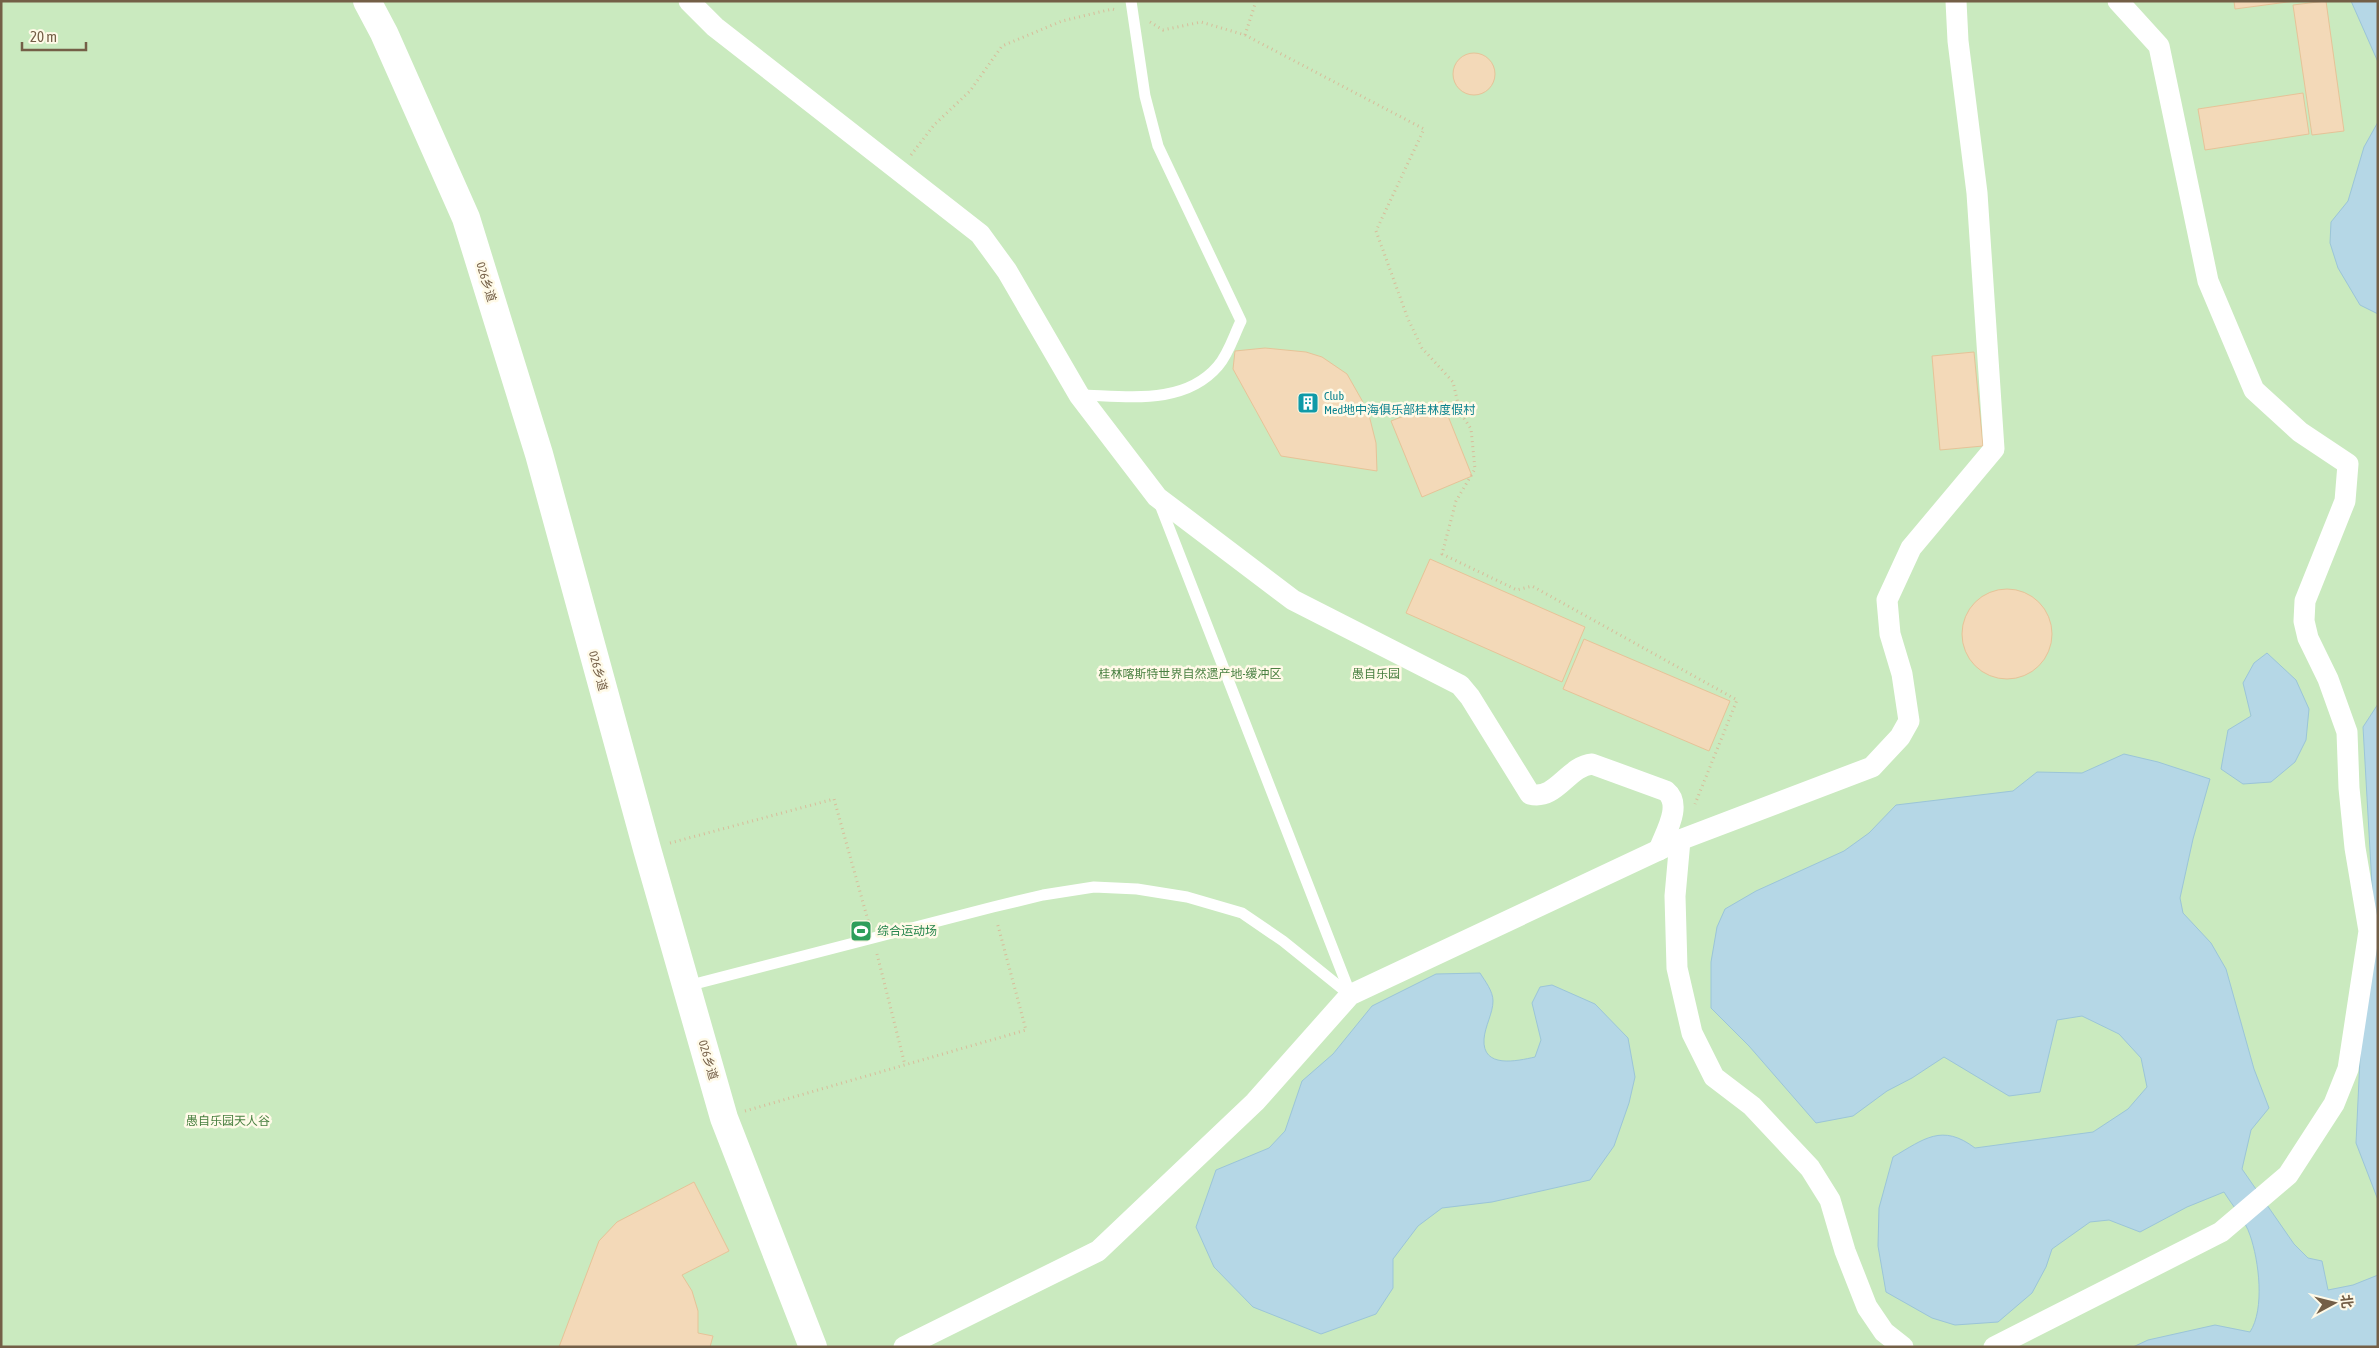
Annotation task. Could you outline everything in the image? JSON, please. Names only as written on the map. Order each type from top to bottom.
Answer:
[{"type":"street","name":"026乡道","points":[[367,1],[384,33],[466,218],[538,454],[647,849],[724,1118],[813,1347]]},
{"type":"street","points":[[689,1],[715,26],[980,234],[1007,270],[1079,395],[1157,497],[1294,600],[1460,685],[1470,697],[1530,794],[1538,796],[1547,793],[1582,766],[1592,764],[1666,791],[1672,799],[1673,812],[1658,850]]},
{"type":"street","points":[[904,1347],[1098,1251],[1255,1102],[1350,994],[1680,840],[1872,767],[1900,737],[1909,721],[1902,674],[1890,634],[1887,600],[1911,548],[1994,449],[1977,193],[1958,41],[1956,1]]},
{"type":"street","points":[[1994,1347],[2220,1232],[2288,1175],[2334,1104],[2348,1069],[2370,931],[2355,848],[2349,788],[2348,732],[2328,679],[2308,638],[2304,621],[2305,601],[2345,501],[2348,464],[2300,432],[2254,390],[2208,281],[2159,46],[2118,1]]},
{"type":"street","points":[[1680,840],[1675,896],[1677,968],[1692,1032],[1714,1077],[1752,1106],[1810,1168],[1830,1200],[1844,1252],[1866,1307],[1884,1332],[1903,1347]]},
{"type":"lane","points":[[1079,395],[1149,397],[1178,392],[1198,384],[1218,366],[1230,346],[1241,320],[1158,146],[1145,96],[1131,1]]},
{"type":"lane","points":[[1157,497],[1350,994]]},
{"type":"lane","points":[[687,986],[993,907],[1043,895],[1094,887],[1137,889],[1187,897],[1242,913],[1350,994]]},
{"type":"path","points":[[1245,35],[1256,1]]},
{"type":"path","points":[[899,172],[934,125],[970,91],[1002,46],[1062,21],[1112,9],[1140,16],[1163,30],[1201,22],[1245,35],[1424,129],[1376,231],[1408,319],[1422,348],[1453,382],[1460,412],[1471,429],[1475,469],[1456,501],[1442,554],[1517,590],[1532,586],[1737,700],[1695,805]]},
{"type":"path","points":[[647,849],[834,799],[906,1065]]},
{"type":"path","points":[[724,1118],[1026,1030],[993,907]]},
{"type":"green space","name":"愚自乐园","points":[[1,1],[2378,1],[2378,1347],[1,1347]]},
{"type":"water","points":[[2351,1],[2378,1],[2378,62]]},
{"type":"water","points":[[2378,122],[2378,314],[2360,305],[2338,268],[2330,243],[2331,222],[2348,201],[2364,147]]},
{"type":"water","points":[[2267,653],[2296,680],[2309,709],[2306,740],[2295,762],[2271,782],[2243,784],[2221,769],[2228,730],[2251,716],[2243,683],[2254,663]]},
{"type":"water","points":[[2378,704],[2378,1200],[2356,1143],[2362,1016],[2375,938],[2363,727]]},
{"type":"water","points":[[2124,754],[2158,762],[2210,779],[2193,839],[2180,898],[2183,913],[2211,943],[2226,969],[2254,1069],[2269,1108],[2251,1130],[2242,1169],[2294,1244],[2308,1258],[2322,1261],[2328,1290],[2353,1285],[2378,1275],[2378,1347],[2133,1347],[2148,1340],[2215,1325],[2250,1332],[2258,1311],[2259,1285],[2256,1258],[2248,1229],[2224,1192],[2187,1207],[2140,1232],[2109,1220],[2090,1222],[2052,1249],[2046,1267],[2032,1293],[1998,1322],[1955,1325],[1932,1318],[1886,1292],[1878,1246],[1879,1208],[1893,1157],[1914,1144],[1933,1136],[1953,1136],[1975,1148],[2093,1132],[2128,1109],[2147,1087],[2141,1058],[2119,1034],[2082,1016],[2057,1020],[2040,1092],[2009,1096],[1944,1057],[1912,1078],[1887,1091],[1853,1116],[1816,1123],[1749,1046],[1711,1008],[1711,962],[1717,927],[1725,909],[1756,891],[1844,851],[1869,833],[1896,805],[2013,791],[2037,772],[2082,773]]},
{"type":"water","points":[[1480,973],[1493,997],[1492,1010],[1484,1039],[1485,1049],[1495,1059],[1510,1061],[1535,1057],[1541,1040],[1532,1003],[1540,987],[1552,985],[1595,1004],[1628,1038],[1635,1077],[1629,1103],[1614,1146],[1590,1180],[1492,1202],[1442,1208],[1418,1226],[1393,1259],[1393,1288],[1376,1314],[1321,1334],[1253,1307],[1214,1267],[1196,1227],[1216,1170],[1269,1148],[1285,1131],[1302,1081],[1333,1054],[1372,1006],[1436,974]]},
{"type":"building","points":[[2234,1],[2295,1],[2235,9]]},
{"type":"building","points":[[2326,1],[2344,131],[2312,135],[2293,5]]},
{"type":"building","points":[[1478,53],[1486,56],[1492,62],[1495,74],[1492,86],[1486,92],[1470,95],[1462,92],[1456,86],[1453,70],[1456,62],[1462,56]]},
{"type":"building","points":[[2303,93],[2309,134],[2205,150],[2198,109]]},
{"type":"building","name":"Club Med地中海俱乐部桂林度假村","points":[[1265,348],[1306,352],[1322,357],[1347,374],[1368,411],[1376,443],[1377,471],[1281,456],[1233,369],[1235,351]]},
{"type":"building","points":[[1974,352],[1983,446],[1940,450],[1932,356]]},
{"type":"building","points":[[1442,401],[1472,476],[1422,497],[1391,421]]},
{"type":"building","points":[[1430,559],[1585,627],[1562,682],[1406,613]]},
{"type":"building","points":[[1998,589],[2016,589],[2032,596],[2045,609],[2052,625],[2052,643],[2045,659],[2032,672],[2016,679],[1998,679],[1982,672],[1969,659],[1962,643],[1962,625],[1969,609],[1982,596]]},
{"type":"building","points":[[1584,639],[1730,701],[1709,751],[1563,689]]},
{"type":"building","points":[[694,1182],[729,1251],[682,1275],[692,1291],[698,1311],[698,1333],[713,1336],[710,1347],[559,1347],[599,1241],[617,1222]]},
{"type":"place","name":"Club Med地中海俱乐部桂林度假村","points":[[1308,403]]},
{"type":"place","name":"综合运动场","points":[[861,931]]},
{"type":"park label","name":"桂林喀斯特世界自然遗产地-缓冲区","points":[[1190,674]]},
{"type":"park label","name":"愚自乐园天人谷","points":[[228,1121]]}]
